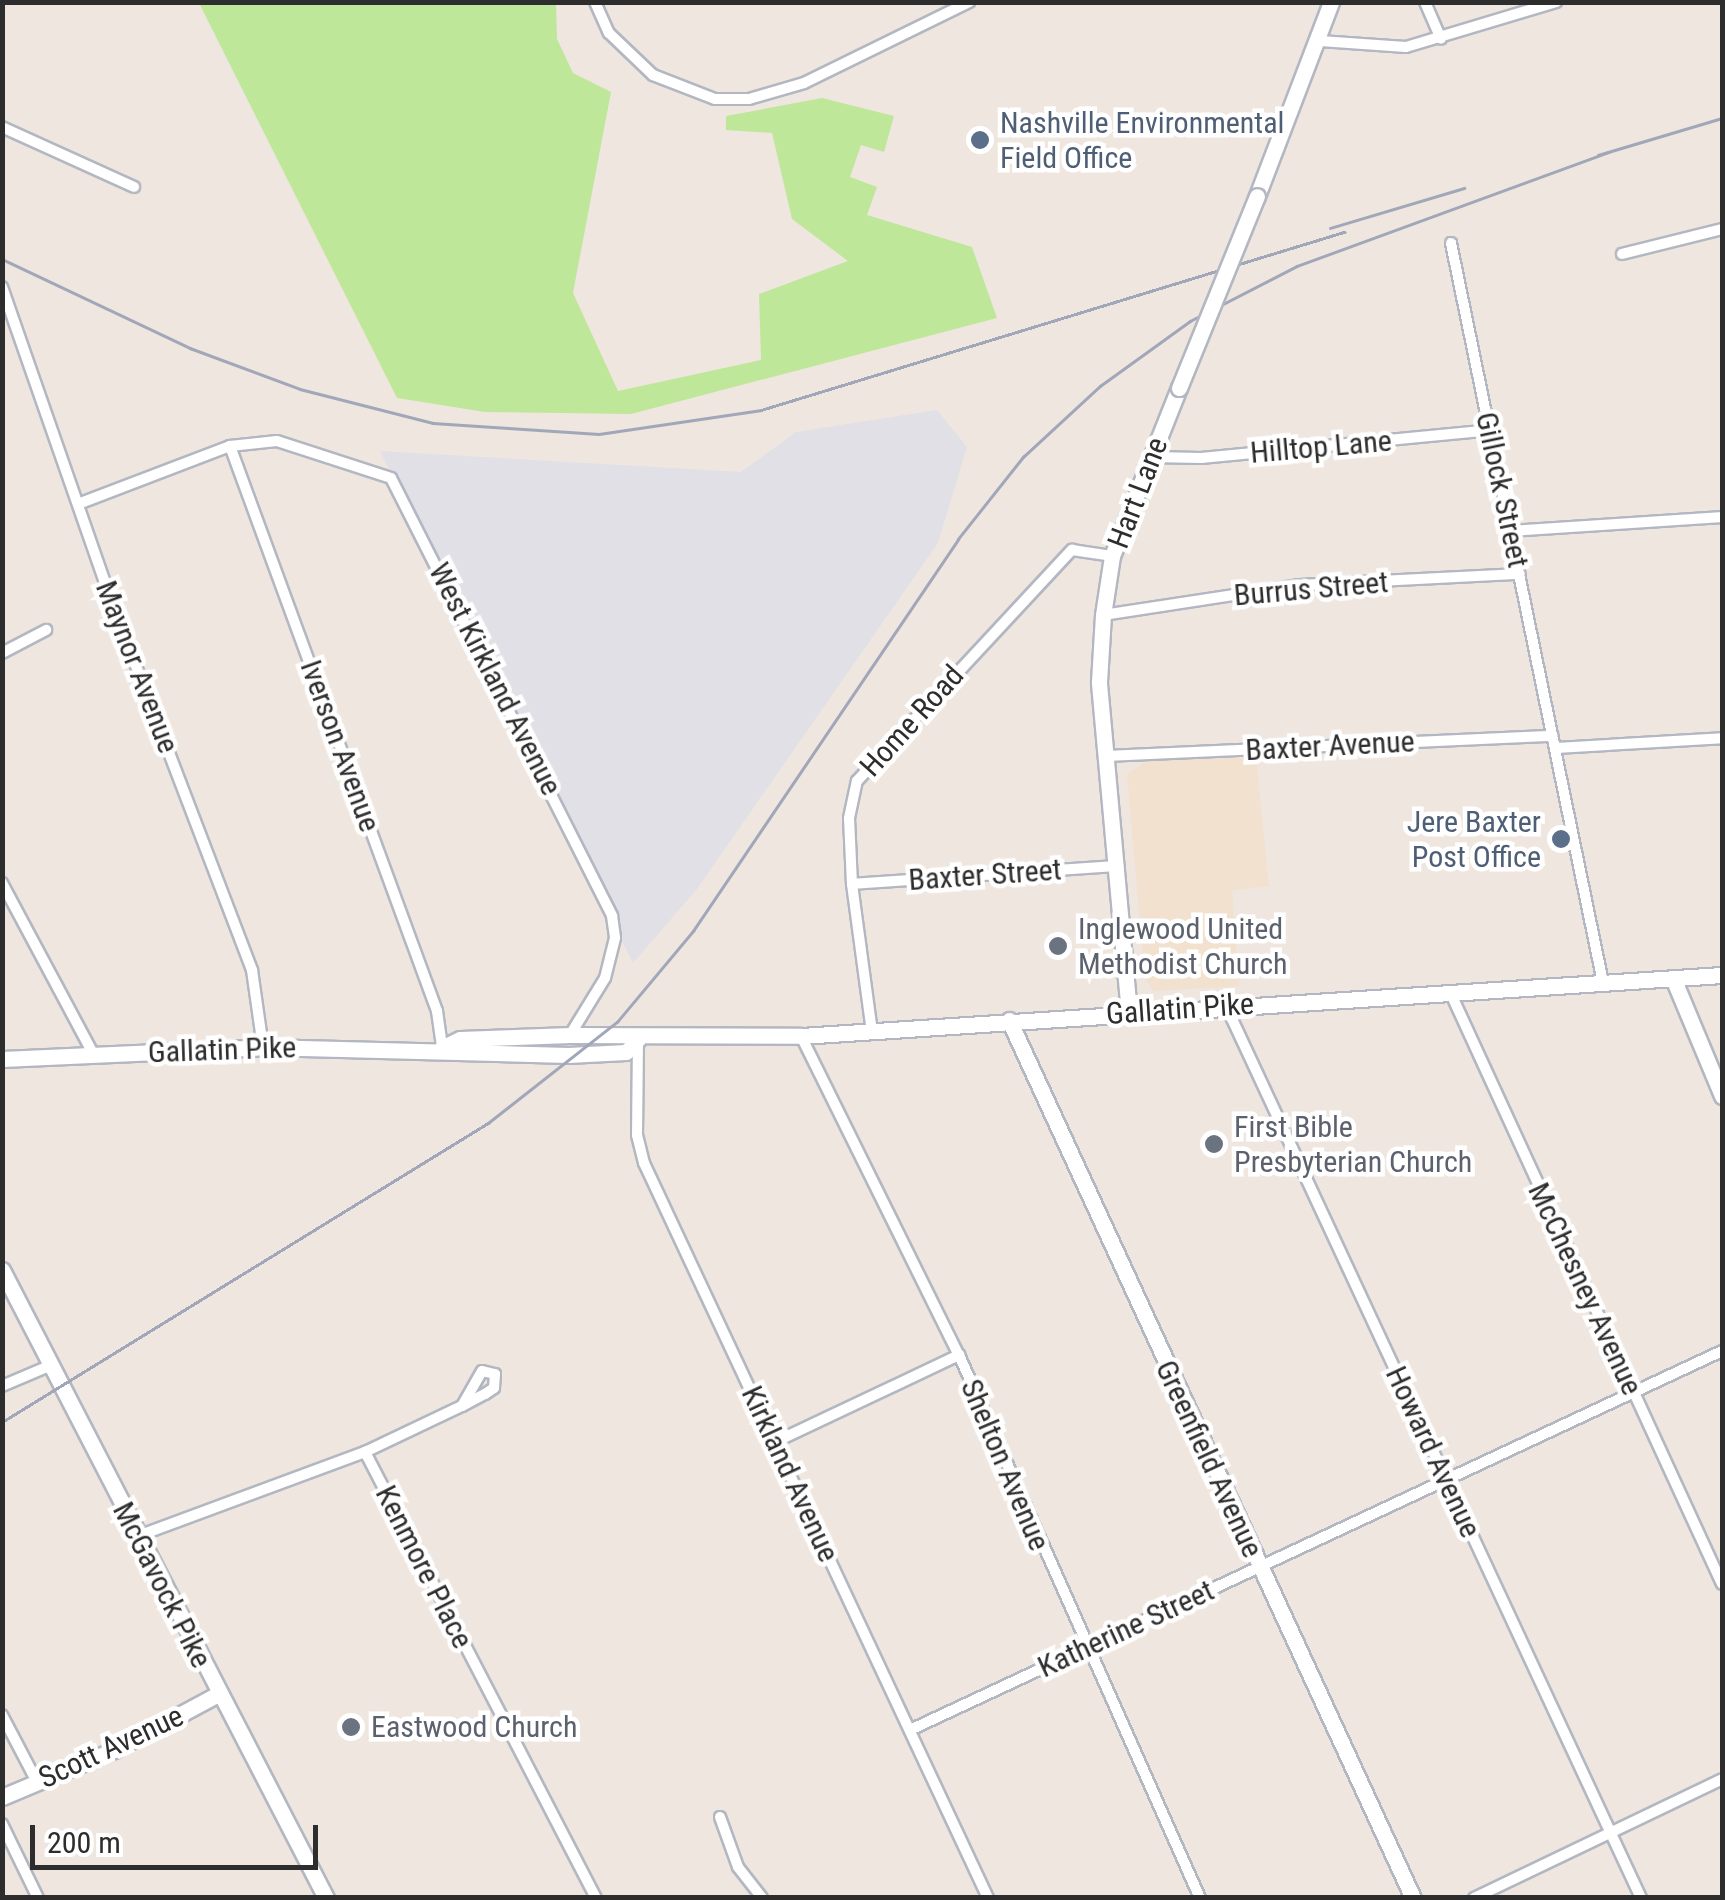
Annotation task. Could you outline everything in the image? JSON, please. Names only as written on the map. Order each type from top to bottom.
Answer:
[{"type":"main road","name":"Hart Lane","points":[[1130,1013],[1099,682],[1112,556],[1320,42],[1331,2]]},
{"type":"main road","name":"Gallatin Pike","points":[[442,1048],[460,1038],[802,1036],[1722,975]]},
{"type":"main road","points":[[1673,978],[1722,1096]]},
{"type":"main road","name":"Greenfield Avenue","points":[[1010,1020],[1413,1898]]},
{"type":"main road","name":"Gallatin Pike","points":[[2,1059],[262,1047],[442,1048],[465,1056],[568,1055],[626,1052],[638,1039]]},
{"type":"main road","name":"McGavock Pike","points":[[2,1270],[326,1898]]},
{"type":"main road","name":"Scott Avenue","points":[[2,1798],[114,1750],[218,1694]]},
{"type":"street","points":[[595,2],[608,33],[653,75],[715,98],[748,99],[804,84],[969,2]]},
{"type":"street","points":[[1425,2],[1440,39]]},
{"type":"street","points":[[1320,42],[1388,47],[1440,39],[1556,2]]},
{"type":"street","points":[[2,127],[134,187]]},
{"type":"street","points":[[1622,254],[1722,233]]},
{"type":"street","name":"Gillock Street","points":[[1451,244],[1604,983]]},
{"type":"street","name":"Maynor Avenue","points":[[2,287],[78,504],[252,970],[262,1047]]},
{"type":"street","name":"Hilltop Lane","points":[[1152,456],[1201,458],[1490,430]]},
{"type":"street","name":"West Kirkland Avenue","points":[[78,504],[230,446],[277,441],[375,468],[403,495],[612,916],[615,938],[605,978],[570,1035]]},
{"type":"street","name":"Iverson Avenue","points":[[230,446],[437,1011],[442,1048]]},
{"type":"street","points":[[1511,531],[1722,517]]},
{"type":"street","name":"Home Road","points":[[872,1032],[852,884],[850,799],[876,757],[1072,550],[1112,556]]},
{"type":"street","name":"Burrus Street","points":[[1103,615],[1300,585],[1520,574]]},
{"type":"street","points":[[2,653],[46,630]]},
{"type":"street","name":"Baxter Avenue","points":[[1106,756],[1722,738]]},
{"type":"street","name":"Baxter Street","points":[[852,884],[1118,866]]},
{"type":"street","points":[[2,883],[94,1055]]},
{"type":"street","name":"McChesney Avenue","points":[[1451,994],[1722,1584]]},
{"type":"street","name":"Howard Avenue","points":[[1226,1006],[1642,1898]]},
{"type":"street","name":"Shelton Avenue","points":[[802,1036],[959,1355],[1084,1648],[1200,1898]]},
{"type":"street","name":"Kirkland Avenue","points":[[638,1039],[637,1135],[644,1162],[988,1898]]},
{"type":"street","name":"Katherine Street","points":[[910,1730],[1722,1351]]},
{"type":"street","points":[[776,1442],[959,1355]]},
{"type":"street","points":[[2,1386],[49,1366]]},
{"type":"street","points":[[365,1452],[462,1406]]},
{"type":"street","name":"Kenmore Place","points":[[138,1536],[365,1452],[596,1898]]},
{"type":"street","points":[[2,1714],[37,1782]]},
{"type":"street","points":[[1474,1898],[1722,1779]]},
{"type":"street","points":[[720,1817],[738,1866],[762,1898]]},
{"type":"street","points":[[2,1824],[38,1898]]},
{"type":"shaded area","points":[[937,410],[967,447],[938,543],[697,889],[633,963],[380,451],[741,472],[796,432]]},
{"type":"shaded area","points":[[1256,757],[1269,886],[1232,890],[1239,986],[1154,991],[1145,979],[1127,774],[1147,761]]},
{"type":"green space","points":[[199,3],[556,3],[557,39],[573,73],[611,92],[573,293],[618,391],[761,360],[759,294],[848,261],[792,219],[772,133],[726,130],[726,116],[822,98],[894,116],[884,152],[861,145],[850,177],[877,187],[867,215],[972,247],[997,318],[631,414],[485,412],[397,398]]},
{"type":"railway","points":[[1598,155],[1722,118]]},
{"type":"railway","points":[[2,1422],[488,1123],[617,1022],[693,931],[958,539],[1023,457],[1100,386],[1190,321],[1297,266],[1609,152]]},
{"type":"railway","points":[[1330,228],[1464,188]]},
{"type":"railway","points":[[2,259],[190,348],[300,389],[433,423],[599,434],[761,410],[1344,232]]},
{"type":"place","name":"Nashville Environmental Field Office","points":[[980,140]]},
{"type":"place","name":"Jere Baxter Post Office","points":[[1561,839]]},
{"type":"place","name":"Inglewood United Methodist Church","points":[[1058,946]]},
{"type":"place","name":"First Bible Presbyterian Church","points":[[1214,1144]]},
{"type":"place","name":"Eastwood Church","points":[[351,1727]]}]
